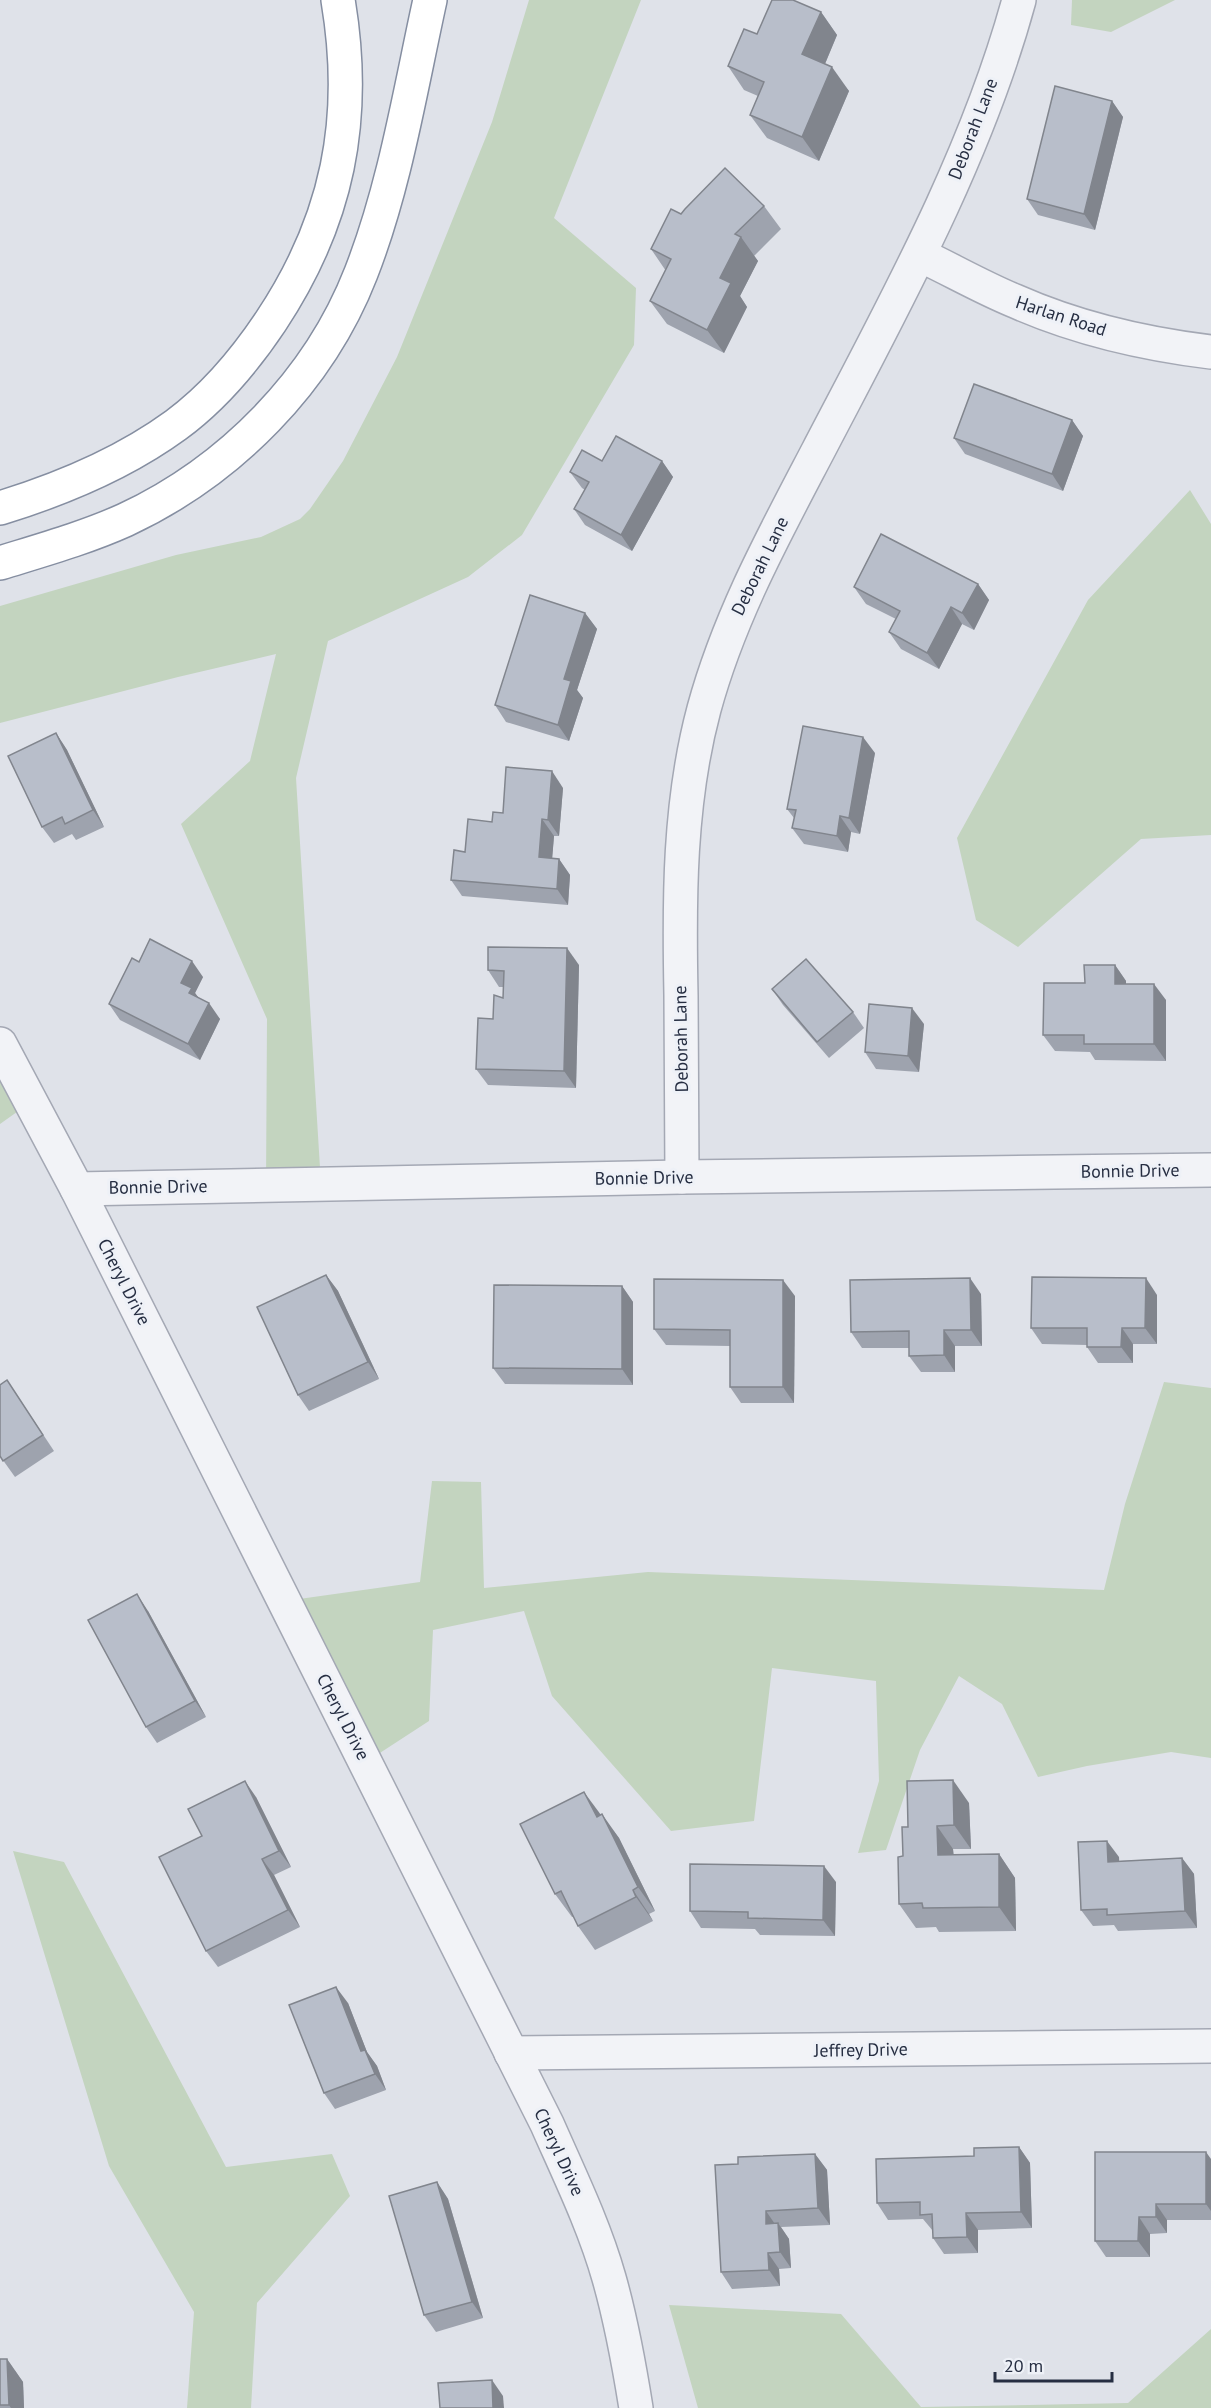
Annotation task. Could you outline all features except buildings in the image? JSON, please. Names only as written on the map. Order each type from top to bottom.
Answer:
[{"type":"highway","points":[[0,508],[74,482],[145,446],[177,424],[207,398],[232,373],[265,330],[304,265],[320,230],[334,184],[345,117],[346,73],[344,33],[338,0]]},
{"type":"highway","points":[[0,563],[102,530],[178,491],[247,438],[291,392],[336,326],[371,244],[394,165],[430,0]]},
{"type":"street","name":"Deborah Lane","points":[[682,1177],[680,941],[682,855],[690,774],[704,709],[727,638],[754,574],[920,255],[958,170],[990,87],[1019,0]]},
{"type":"street","name":"Harlan Road","points":[[920,255],[1016,302],[1098,330],[1186,349],[1211,351]]},
{"type":"street","name":"Cheryl Drive","points":[[0,1044],[77,1189],[511,2053],[580,2199],[608,2276],[630,2364],[636,2408]]},
{"type":"street","name":"Bonnie Drive","points":[[77,1189],[682,1177],[1211,1170]]},
{"type":"street","name":"Jeffrey Drive","points":[[511,2053],[1211,2046]]},
{"type":"green space","points":[[529,0],[641,0],[554,218],[636,288],[634,345],[522,535],[468,577],[328,641],[296,778],[321,1184],[266,1185],[267,1019],[181,824],[250,761],[276,654],[0,723],[0,606],[176,555],[261,537],[300,519],[310,509],[343,461],[397,357],[492,122]]},
{"type":"green space","points":[[1072,0],[1175,0],[1111,32],[1071,25]]},
{"type":"green space","points":[[1190,490],[1211,524],[1211,835],[1141,839],[1018,947],[976,920],[957,838],[1088,600]]},
{"type":"green space","points":[[0,1044],[31,1102],[0,1124]]},
{"type":"green space","points":[[1164,1382],[1211,1388],[1211,1758],[1171,1752],[1038,1777],[1002,1704],[959,1676],[920,1750],[886,1850],[858,1853],[879,1781],[876,1681],[772,1668],[754,1821],[671,1831],[552,1696],[524,1611],[433,1630],[429,1721],[366,1762],[285,1601],[420,1582],[432,1481],[481,1482],[484,1588],[648,1572],[1104,1590],[1125,1504]]},
{"type":"green space","points":[[13,1851],[64,1862],[226,2167],[332,2154],[350,2196],[257,2303],[251,2408],[187,2408],[194,2312],[109,2166]]},
{"type":"green space","points":[[669,2305],[841,2314],[921,2407],[1128,2403],[1211,2329],[1211,2408],[698,2408]]}]
